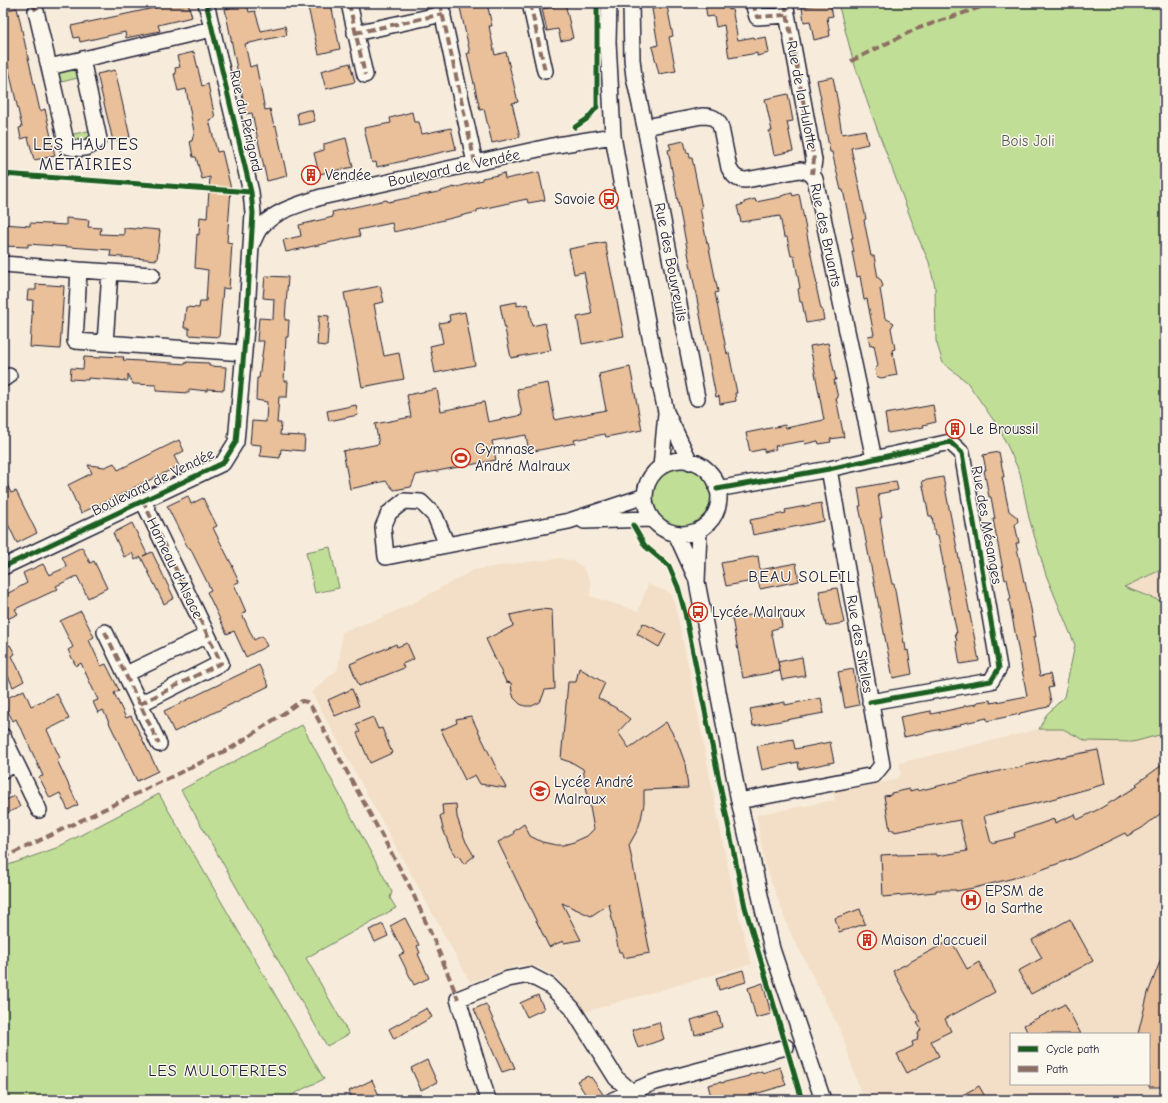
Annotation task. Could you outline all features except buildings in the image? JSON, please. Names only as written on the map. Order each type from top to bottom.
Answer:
[{"type":"street","name":"Rue du Périgord","points":[[206,3],[251,192],[253,213],[250,247]]},
{"type":"street","points":[[349,3],[365,75]]},
{"type":"street","points":[[530,3],[545,71]]},
{"type":"street","points":[[609,3],[608,42],[613,136],[649,332],[666,412],[690,462]]},
{"type":"street","name":"Rue des Bouvreuils","points":[[631,3],[632,58],[634,77],[697,398]]},
{"type":"street","name":"Rue de la Hulotte","points":[[753,3],[757,17],[786,9],[814,160],[812,174]]},
{"type":"street","points":[[356,33],[442,8],[475,163]]},
{"type":"street","points":[[36,10],[67,146],[85,149],[99,139],[82,59]]},
{"type":"street","points":[[49,67],[212,29]]},
{"type":"street","name":"Rue des Bruants","points":[[645,127],[702,116],[710,116],[719,122],[730,168],[732,173],[741,180],[800,170],[807,171],[812,174],[815,179],[874,460]]},
{"type":"street","name":"Boulevard de Vendée","points":[[4,565],[223,463],[236,442],[244,353],[250,247],[260,227],[275,215],[295,206],[322,197],[475,163],[613,136]]},
{"type":"street","points":[[3,264],[152,275]]},
{"type":"street","points":[[79,270],[75,341],[244,353]]},
{"type":"street","points":[[105,343],[110,272]]},
{"type":"street","points":[[661,467],[666,412]]},
{"type":"street","name":"Rue des Mésanges","points":[[717,489],[874,460],[950,442],[962,453],[999,668],[991,681],[870,702]]},
{"type":"street","points":[[675,461],[690,462],[701,466],[714,479],[718,498],[715,512],[706,524],[698,530],[690,533],[676,534],[665,530],[652,519],[648,512],[645,496],[649,481],[654,473],[661,467],[675,461]]},
{"type":"street","name":"Rue des Sitelles","points":[[740,801],[874,775],[882,765],[829,469]]},
{"type":"street","points":[[447,545],[435,516],[421,502],[404,501],[389,513],[383,527],[386,557],[447,545],[569,521],[645,496]]},
{"type":"street","name":"Hameau d'Alsace","points":[[140,704],[221,663],[143,501]]},
{"type":"street","points":[[569,521],[652,519]]},
{"type":"street","points":[[698,530],[697,582],[740,801],[772,949],[823,1100]]},
{"type":"street","points":[[676,534],[697,582]]},
{"type":"street","points":[[105,632],[159,744]]},
{"type":"street","name":"Hameau d'Alsace","points":[[126,674],[207,635]]},
{"type":"street","points":[[3,736],[9,767],[39,810]]},
{"type":"street","points":[[488,1100],[458,999],[508,979],[528,975],[550,986],[572,1008],[616,1078],[634,1096]]},
{"type":"street","points":[[614,1100],[634,1096],[652,1083],[786,1047]]},
{"type":"shaded area","name":"Lycée André Malraux","points":[[561,558],[575,562],[583,567],[590,580],[590,596],[638,611],[648,584],[670,593],[675,605],[689,669],[726,858],[738,912],[752,964],[584,1012],[557,978],[540,968],[519,965],[470,982],[311,692],[338,669],[342,632],[380,618],[411,604],[473,570]]},
{"type":"shaded area","points":[[1165,568],[1165,621],[1161,601],[1124,587]]},
{"type":"shaded area","name":"EPSM de la Sarthe","points":[[1039,729],[1063,729],[1086,741],[1163,734],[1165,731],[1165,1100],[863,1100],[841,1032],[791,935],[765,865],[756,815],[835,800],[833,792],[894,780],[901,774],[899,763]]},
{"type":"green space","name":"Bois Joli","points":[[838,3],[1165,3],[1165,568],[1124,587],[1161,601],[1165,621],[1165,731],[1163,734],[1133,742],[1086,741],[1063,729],[1039,729],[1046,715],[1064,697],[1075,645],[1046,575],[1029,518],[1020,473],[999,428],[967,382],[943,363],[936,341],[935,287],[929,262],[917,235],[869,107],[853,60]]},
{"type":"green space","points":[[66,68],[75,69],[86,76],[53,84],[58,73]]},
{"type":"green space","points":[[97,129],[93,138],[83,144],[65,136]]},
{"type":"green space","points":[[681,467],[697,472],[702,476],[706,481],[711,497],[706,513],[702,518],[697,522],[681,527],[665,522],[660,518],[656,513],[651,497],[656,481],[660,476],[665,472]]},
{"type":"green space","points":[[330,547],[339,588],[315,593],[306,552]]},
{"type":"green space","points":[[302,725],[392,892],[390,898],[396,908],[306,958],[349,1034],[327,1046],[181,790]]},
{"type":"green space","points":[[159,794],[324,1079],[284,1100],[279,1100],[273,1094],[267,1100],[3,1100],[3,867],[56,848]]},
{"type":"marked path","points":[[3,4],[9,3]]},
{"type":"marked path","points":[[33,3],[36,11]]},
{"type":"marked path","points":[[349,3],[365,75]]},
{"type":"marked path","points":[[440,3],[475,163]]},
{"type":"marked path","points":[[530,3],[545,71]]},
{"type":"marked path","points":[[753,3],[757,17],[787,15]]},
{"type":"marked path","points":[[785,3],[814,160],[812,174]]},
{"type":"marked path","points":[[851,61],[916,29],[993,3]]},
{"type":"marked path","points":[[355,33],[443,14]]},
{"type":"marked path","points":[[140,704],[221,663],[143,501]]},
{"type":"marked path","points":[[105,632],[159,744]]},
{"type":"marked path","points":[[3,858],[233,747],[295,705],[302,701],[307,702],[312,708],[410,887],[458,999]]},
{"type":"cycle path","points":[[3,567],[223,463],[236,442],[246,328],[253,213],[251,192],[206,3]]},
{"type":"cycle path","points":[[575,127],[587,119],[597,107],[597,3]]},
{"type":"cycle path","points":[[3,174],[251,192]]},
{"type":"cycle path","points":[[717,489],[829,469],[950,442],[962,453],[999,668],[991,681],[870,702]]},
{"type":"cycle path","points":[[633,525],[645,546],[669,566],[678,587],[685,613],[745,907],[802,1100]]},
{"type":"place","name":"Vendée","points":[[311,175]]},
{"type":"place","name":"Savoie","points":[[609,199]]},
{"type":"place","name":"Le Broussil","points":[[955,429]]},
{"type":"place","name":"Gymnase André Malraux","points":[[461,458]]},
{"type":"place","name":"Lycée Malraux","points":[[698,612]]},
{"type":"place","name":"Lycée André Malraux","points":[[540,791]]},
{"type":"place","name":"EPSM de la Sarthe","points":[[971,900]]},
{"type":"place","name":"Maison d'accueil","points":[[867,940]]},
{"type":"district","name":"LES HAUTES MÉTAIRIES","points":[[86,154]]},
{"type":"district","name":"BEAU SOLEIL","points":[[802,576]]},
{"type":"district","name":"LES MULOTERIES","points":[[218,1070]]}]
